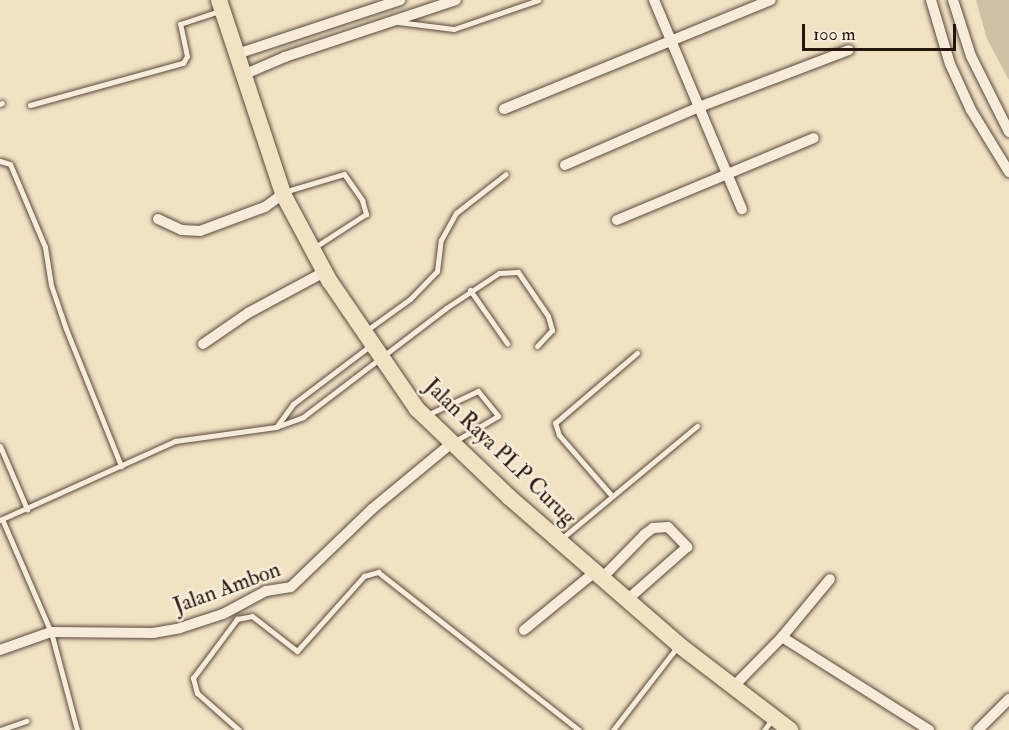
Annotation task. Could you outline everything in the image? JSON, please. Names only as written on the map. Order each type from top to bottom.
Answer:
[{"type":"main road","name":"Jalan Raya PLP Curug","points":[[221,5],[282,192],[324,272],[371,345],[422,413],[559,540],[679,645],[735,686],[769,724],[790,730]]},
{"type":"street","points":[[237,54],[400,0]]},
{"type":"street","points":[[243,75],[285,57],[456,0]]},
{"type":"street","points":[[504,109],[771,0]]},
{"type":"street","points":[[931,0],[950,64],[971,110],[1009,172]]},
{"type":"street","points":[[953,0],[971,56],[1009,132]]},
{"type":"street","points":[[658,1],[670,41],[742,209]]},
{"type":"street","points":[[279,40],[285,57]]},
{"type":"street","points":[[565,165],[699,106],[849,50]]},
{"type":"street","points":[[617,220],[814,138]]},
{"type":"street","points":[[158,219],[182,230],[200,231],[265,207],[282,192]]},
{"type":"street","points":[[204,344],[248,313],[324,272]]},
{"type":"street","name":"Jalan Ambon","points":[[0,650],[51,632],[153,633],[180,628],[223,614],[266,591],[291,587],[372,509],[453,442]]},
{"type":"street","points":[[524,630],[600,574],[653,528],[668,527],[687,547],[628,599]]},
{"type":"street","points":[[735,686],[782,637],[830,579]]},
{"type":"street","points":[[782,637],[929,730]]},
{"type":"street","points":[[984,728],[1009,699]]},
{"type":"lane","points":[[391,21],[454,29],[538,0]]},
{"type":"lane","points":[[30,105],[183,63],[187,56],[180,24],[221,5]]},
{"type":"lane","points":[[0,161],[10,164],[45,248],[51,285],[66,329],[121,466]]},
{"type":"lane","points":[[282,192],[290,192],[344,174],[362,200],[366,214],[317,247],[310,247]]},
{"type":"lane","points":[[77,730],[51,632],[1,520],[190,436],[276,427],[303,417],[436,271],[441,240],[456,213],[506,174]]},
{"type":"lane","points":[[276,427],[293,404],[371,345],[499,273],[518,272],[552,325],[550,335],[537,346]]},
{"type":"lane","points":[[470,290],[507,343]]},
{"type":"lane","points":[[612,496],[559,435],[555,423],[637,353]]},
{"type":"lane","points":[[422,413],[436,414],[478,391],[498,416],[453,442]]},
{"type":"lane","points":[[559,540],[697,426]]},
{"type":"lane","points":[[0,446],[27,509]]},
{"type":"lane","points":[[239,730],[197,693],[193,678],[237,619],[252,616],[297,651],[364,576],[378,572],[579,730]]},
{"type":"lane","points":[[613,730],[679,645]]},
{"type":"lane","points":[[0,730],[26,721]]},
{"type":"shaded area","points":[[976,0],[1009,0],[1009,80],[987,39]]}]
